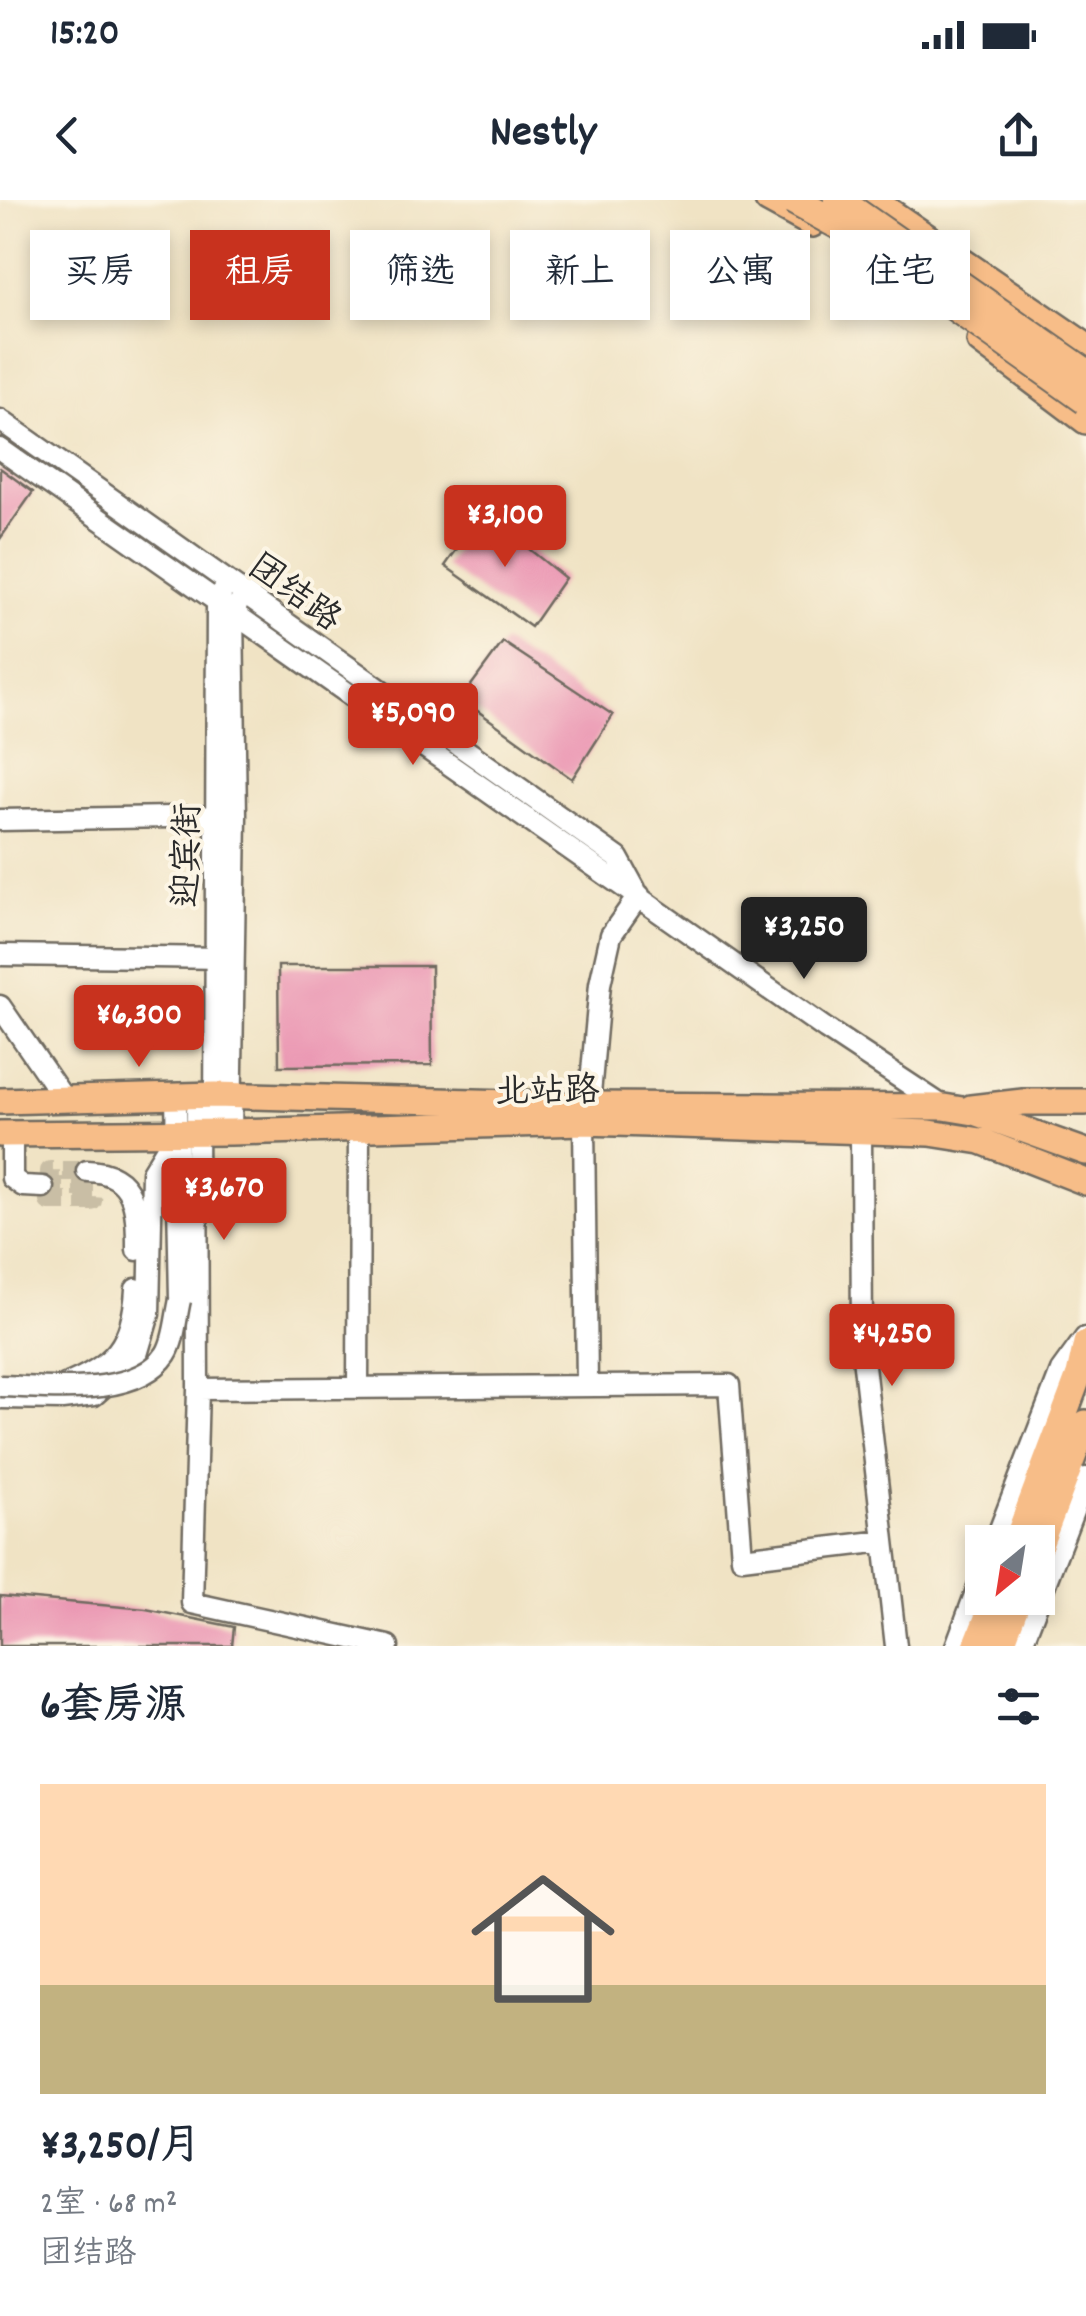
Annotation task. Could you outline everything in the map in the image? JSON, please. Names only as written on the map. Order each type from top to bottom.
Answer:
[{"type":"highway","points":[[793,200],[844,228],[1086,400]]},
{"type":"highway","points":[[838,200],[1086,373]]},
{"type":"main road","points":[[768,200],[834,236],[1086,421]]},
{"type":"main road","points":[[874,200],[1086,346]]},
{"type":"main road","points":[[1051,393],[1086,357]]},
{"type":"main road","name":"北站路","points":[[0,1101],[205,1096],[861,1132],[930,1132],[966,1137],[1086,1182]]},
{"type":"main road","points":[[951,1108],[1086,1102]]},
{"type":"main road","name":"北站路","points":[[6,1134],[359,1128],[586,1114],[951,1108],[1086,1152]]},
{"type":"main road","points":[[1022,1525],[1079,1375],[1086,1340]]},
{"type":"main road","points":[[1047,1525],[1086,1423]]},
{"type":"main road","points":[[976,1646],[988,1615]]},
{"type":"main road","points":[[1001,1646],[1013,1615]]},
{"type":"street","name":"团结路","points":[[0,420],[231,597],[639,895],[826,1028],[951,1108]]},
{"type":"street","name":"团结路","points":[[0,449],[231,597]]},
{"type":"street","name":"迎宾街","points":[[205,1132],[205,1096],[226,958],[231,597]]},
{"type":"street","points":[[0,820],[228,816]]},
{"type":"street","points":[[586,1386],[586,1114],[600,984],[611,936],[639,895]]},
{"type":"street","points":[[0,955],[226,958]]},
{"type":"street","points":[[3,1015],[64,1099]]},
{"type":"street","points":[[205,1096],[192,1603],[388,1646]]},
{"type":"street","points":[[358,1388],[359,1128]]},
{"type":"street","points":[[0,1386],[112,1386],[147,1372],[166,1353],[180,1300],[205,1132]]},
{"type":"street","points":[[0,1398],[94,1395],[136,1358],[148,1314],[152,1172],[205,1132]]},
{"type":"street","points":[[861,1132],[862,1348],[896,1646]]},
{"type":"street","points":[[6,1134],[12,1178],[24,1186],[44,1187]]},
{"type":"street","points":[[64,1386],[94,1374],[126,1340],[135,1311],[136,1201],[107,1174],[87,1171]]},
{"type":"street","points":[[1002,1525],[1061,1371],[1086,1340]]},
{"type":"street","points":[[198,1390],[729,1385],[742,1558],[884,1541]]},
{"type":"street","points":[[1022,1646],[1086,1478]]},
{"type":"street","points":[[956,1646],[968,1615]]},
{"type":"building","points":[[0,468],[33,492],[0,539]]},
{"type":"building","points":[[483,512],[565,578],[531,627],[445,566]]},
{"type":"building","points":[[503,642],[613,715],[572,779],[461,699]]},
{"type":"building","points":[[278,966],[431,966],[432,1065],[279,1066]]},
{"type":"building","points":[[0,1596],[146,1609],[234,1627],[232,1646],[0,1646]]},
{"type":"tunnel","points":[[43,1187],[93,1187],[92,1201],[49,1201],[50,1171],[87,1171]]}]
